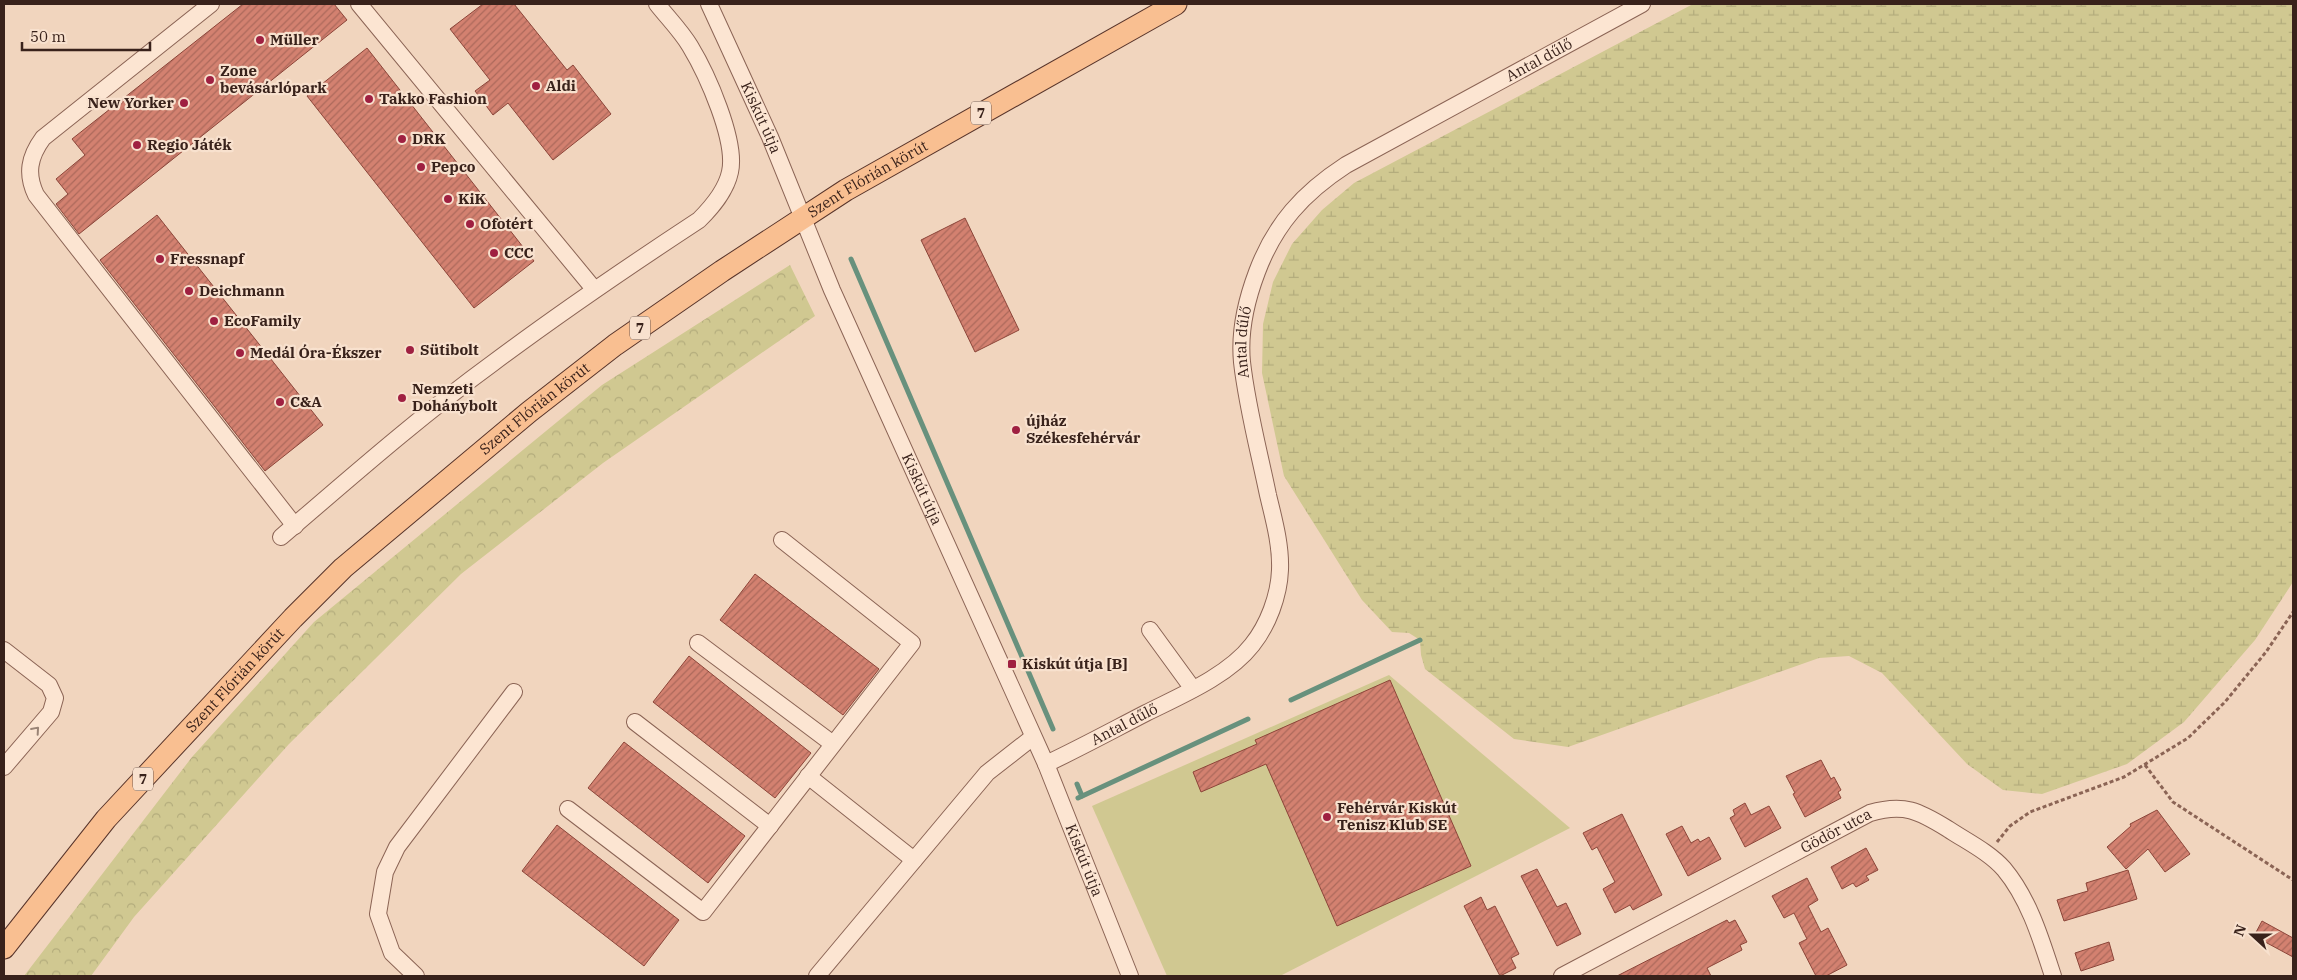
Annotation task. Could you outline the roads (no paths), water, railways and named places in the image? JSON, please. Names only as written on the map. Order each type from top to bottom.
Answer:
[{"type":"main road","name":"Szent Flórián körút","points":[[4,948],[106,819],[292,618],[343,568],[577,373],[722,271],[846,190],[1176,4]]},
{"type":"street","points":[[211,4],[44,138],[31,157],[29,169],[30,183],[36,195],[294,526]]},
{"type":"street","points":[[359,4],[594,289]]},
{"type":"street","points":[[281,537],[398,436],[492,363],[594,289],[699,220],[724,190],[730,174],[732,158],[720,110],[690,46],[657,4]]},
{"type":"street","name":"Kiskút útja","points":[[709,4],[770,137],[832,290],[1046,764],[1130,976]]},
{"type":"street","name":"Antal dűlő","points":[[1046,764],[1193,689],[1231,666],[1252,646],[1266,622],[1276,599],[1280,572],[1278,541],[1247,399],[1242,360],[1243,327],[1249,293],[1263,256],[1279,226],[1321,181],[1346,165],[1642,4]]},
{"type":"street","points":[[568,809],[703,912],[912,643],[782,540]]},
{"type":"street","points":[[1150,630],[1193,689]]},
{"type":"street","points":[[698,643],[833,744]]},
{"type":"street","points":[[4,767],[51,712],[55,698],[49,685],[5,651]]},
{"type":"street","points":[[416,976],[392,953],[378,914],[385,872],[397,846],[514,692]]},
{"type":"street","points":[[635,722],[770,826]]},
{"type":"street","points":[[817,976],[987,773],[1033,737]]},
{"type":"street","points":[[808,776],[914,860]]},
{"type":"street","name":"Gödör utca","points":[[1562,976],[1870,813],[1893,807],[1908,809],[1925,815],[1988,855],[2004,869],[2021,895],[2037,928],[2054,976]]},
{"type":"waterway","points":[[851,259],[1053,729]]},
{"type":"waterway","points":[[1291,700],[1420,640]]},
{"type":"waterway","points":[[1078,798],[1248,719]]},
{"type":"waterway","points":[[1077,784],[1082,796]]},
{"type":"place","name":"Müller","points":[[260,40]]},
{"type":"place","name":"Zone bevásárlópark","points":[[210,80]]},
{"type":"place","name":"Aldi","points":[[536,86]]},
{"type":"place","name":"Takko Fashion","points":[[369,99]]},
{"type":"place","name":"New Yorker","points":[[184,103]]},
{"type":"place","name":"DRK","points":[[402,139]]},
{"type":"place","name":"Regio Játék","points":[[137,145]]},
{"type":"place","name":"Pepco","points":[[421,167]]},
{"type":"place","name":"KiK","points":[[448,199]]},
{"type":"place","name":"Ofotért","points":[[470,224]]},
{"type":"place","name":"CCC","points":[[494,253]]},
{"type":"place","name":"Fressnapf","points":[[160,259]]},
{"type":"place","name":"Deichmann","points":[[189,291]]},
{"type":"place","name":"EcoFamily","points":[[214,321]]},
{"type":"place","name":"Sütibolt","points":[[410,350]]},
{"type":"place","name":"Medál Óra-Ékszer","points":[[240,353]]},
{"type":"place","name":"Nemzeti Dohánybolt","points":[[402,398]]},
{"type":"place","name":"C&A","points":[[280,402]]},
{"type":"place","name":"újház Székesfehérvár","points":[[1016,430]]},
{"type":"place","name":"Kiskút útja [B]","points":[[1012,664]]},
{"type":"place","name":"Fehérvár Kiskút Tenisz Klub SE","points":[[1327,817]]}]
